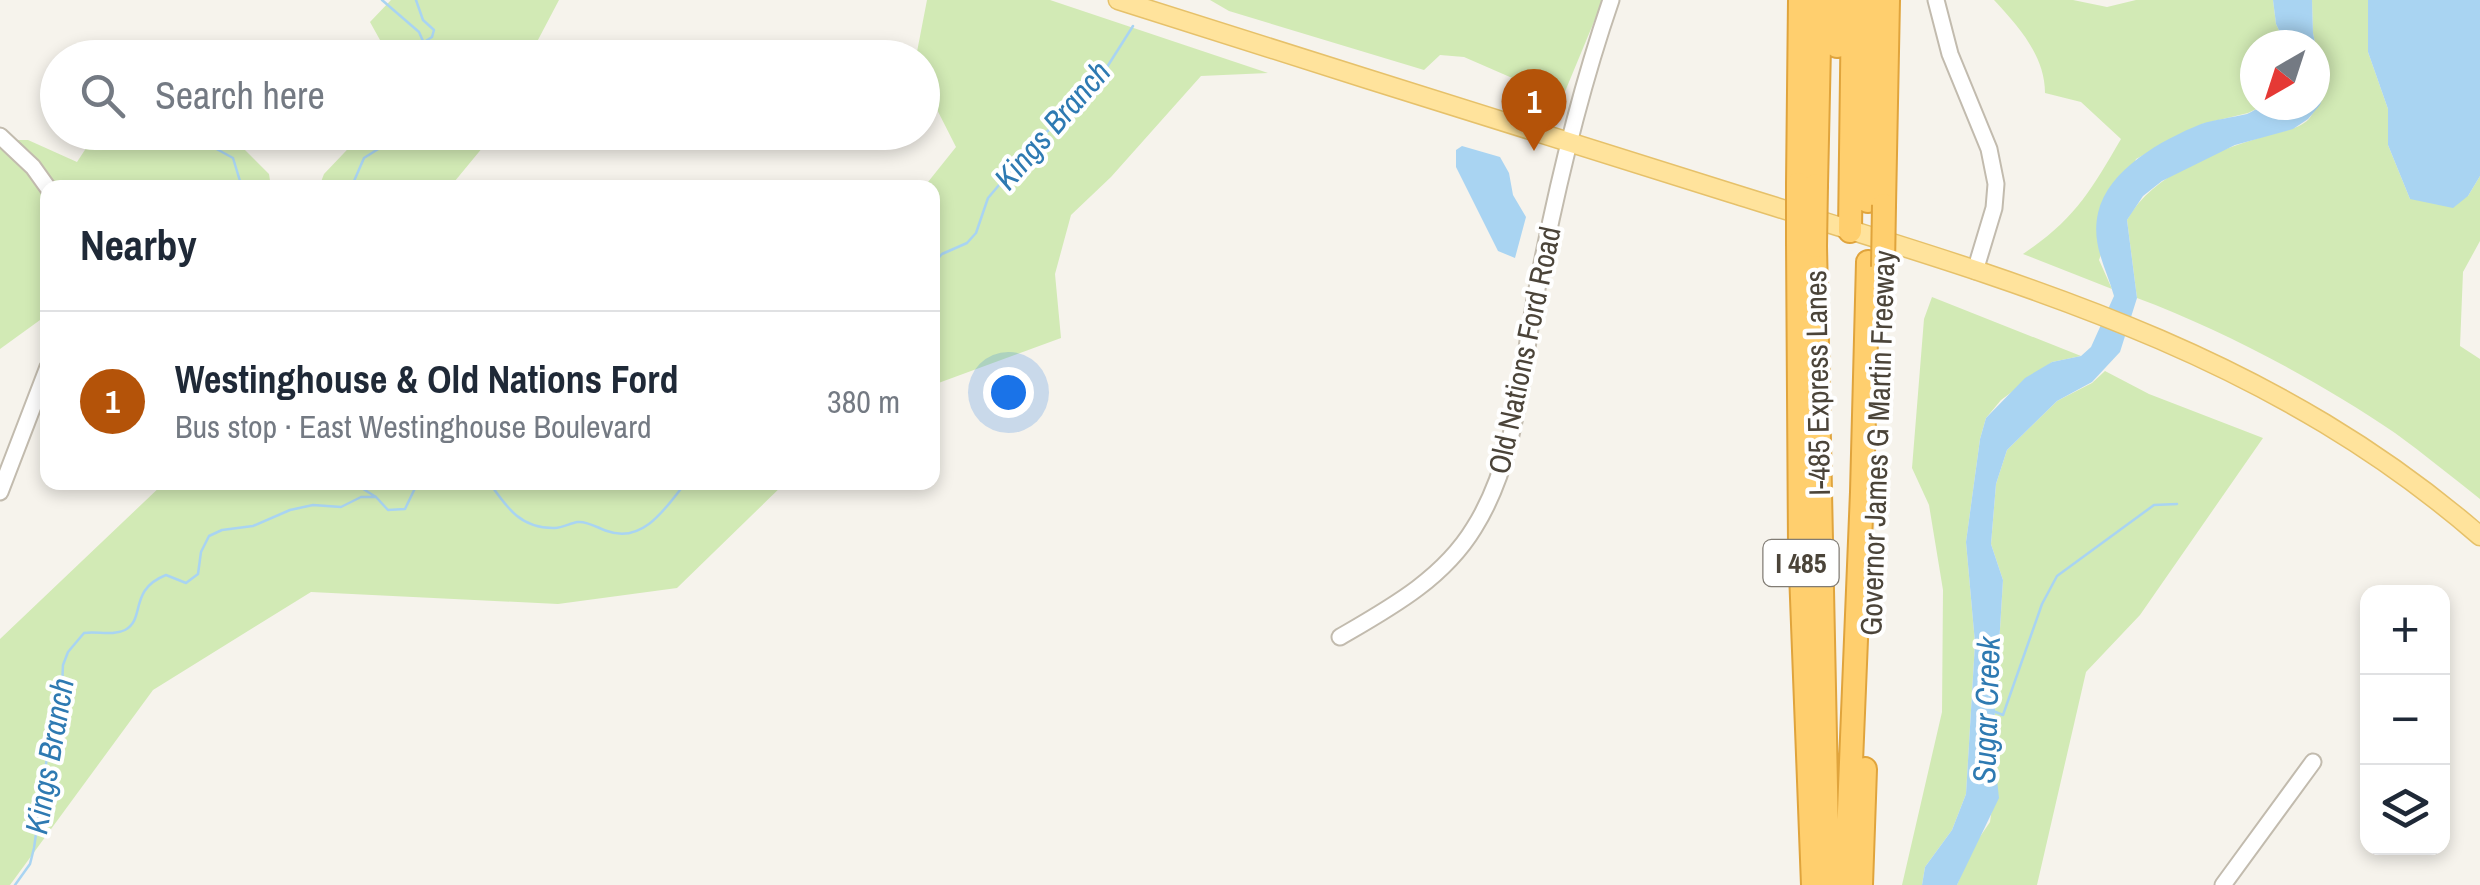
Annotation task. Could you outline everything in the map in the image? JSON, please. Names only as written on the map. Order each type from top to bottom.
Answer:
[{"type":"highway","name":"I 485","points":[[1800,0],[1807,185]]},
{"type":"highway","name":"I 485","points":[[1814,885],[1798,452],[1807,185],[1820,0]]},
{"type":"highway","points":[[1838,0],[1843,229]]},
{"type":"highway","points":[[1843,229],[1853,0]]},
{"type":"highway","name":"I 485","points":[[1870,0],[1876,203]]},
{"type":"highway","name":"Governor James G Martin Freeway","points":[[1861,885],[1878,506],[1876,203],[1888,0]]},
{"type":"highway","name":"I-485 Express Lanes","points":[[1806,244],[1818,475],[1828,885]]},
{"type":"highway","name":"I-485 Express Lanes","points":[[1846,885],[1876,264]]},
{"type":"highway","points":[[1805,660],[1818,475]]},
{"type":"main road","points":[[1118,0],[2079,306],[2196,354],[2296,406],[2354,440],[2480,536]]},
{"type":"street","name":"Old Nations Ford Road","points":[[1340,637],[1384,612],[1438,572],[1468,538],[1486,506],[1509,438],[1568,142],[1611,0]]},
{"type":"street","points":[[1936,0],[1950,54],[1989,149],[1996,184],[1994,208],[1975,271]]},
{"type":"street","points":[[0,136],[42,180]]},
{"type":"street","points":[[0,492],[40,389]]},
{"type":"street","points":[[2224,884],[2313,762]]},
{"type":"green space","points":[[391,0],[559,0],[538,40],[380,40],[370,22]]},
{"type":"green space","points":[[927,0],[1050,0],[1268,73],[1201,76],[1111,177],[1071,215],[1055,274],[1061,338],[940,382],[940,180],[930,180],[956,147],[940,115],[940,40],[919,40]]},
{"type":"green space","points":[[1210,0],[1603,0],[1564,94],[1551,95],[1464,57],[1440,55],[1424,70],[1229,11]]},
{"type":"green space","points":[[1994,0],[2073,0],[2107,7],[2136,0],[2273,0],[2279,30],[2240,30],[2240,115],[2202,124],[2136,159],[2099,260],[2112,289],[2023,254],[2056,229],[2080,203],[2121,139],[2081,102],[2045,93],[2041,67],[2021,32]]},
{"type":"green space","points":[[2312,0],[2368,0],[2368,52],[2388,109],[2388,145],[2410,199],[2468,196],[2480,176],[2480,241],[2463,272],[2460,346],[2480,359],[2480,499],[2395,433],[2335,394],[2236,341],[2137,298],[2127,220],[2153,189],[2187,166],[2226,149],[2308,120],[2330,120],[2330,30],[2313,30]]},
{"type":"green space","points":[[0,140],[28,140],[40,145],[40,150],[50,150],[77,162],[85,150],[245,150],[269,174],[270,180],[40,180],[40,320],[0,349]]},
{"type":"green space","points":[[346,150],[481,150],[456,180],[322,180]]},
{"type":"green space","points":[[1932,297],[2081,356],[2052,362],[2001,400],[1986,418],[1966,542],[1975,643],[1966,794],[1952,830],[1925,867],[1922,885],[1902,885],[1942,712],[1943,590],[1929,505],[1912,468],[1924,319]]},
{"type":"green space","points":[[2105,371],[2149,394],[2263,438],[2140,615],[2086,672],[2037,885],[1957,885],[1973,847],[1990,822],[1997,772],[1993,744],[2003,580],[1991,544],[1996,484],[2007,450],[2057,401],[2092,383]]},
{"type":"green space","points":[[156,490],[778,490],[677,588],[558,604],[311,592],[153,690],[10,885],[0,885],[0,639]]},
{"type":"water","points":[[2273,0],[2312,0],[2313,30],[2279,30]]},
{"type":"water","points":[[2368,0],[2480,0],[2480,176],[2468,196],[2453,208],[2410,199],[2388,145],[2388,109],[2368,52]]},
{"type":"water","name":"Sugar Creek","points":[[2240,116],[2240,120],[2306,120],[2293,129],[2235,145],[2162,181],[2143,196],[2127,220],[2137,298],[2120,352],[2092,382],[2057,401],[2007,450],[1996,484],[1991,544],[2003,580],[1993,743],[1999,798],[1957,885],[1922,885],[1925,867],[1952,830],[1966,794],[1975,643],[1966,542],[1986,418],[2025,378],[2052,362],[2081,356],[2091,347],[2114,296],[2098,246],[2096,225],[2104,197],[2139,158],[2201,124]]},
{"type":"water","points":[[1462,146],[1500,157],[1509,173],[1513,195],[1526,217],[1515,258],[1498,251],[1456,167],[1456,150]]},
{"type":"waterway","points":[[382,0],[419,32],[423,40]]},
{"type":"waterway","points":[[416,0],[423,20],[434,30],[427,40]]},
{"type":"waterway","name":"Kings Branch","points":[[940,256],[967,243],[976,233],[988,198],[1034,144],[1095,86],[1133,26]]},
{"type":"waterway","points":[[218,150],[233,158],[240,180]]},
{"type":"waterway","points":[[354,180],[364,158],[377,150]]},
{"type":"waterway","name":"Kings Branch","points":[[365,490],[388,510],[405,509],[414,490]]},
{"type":"waterway","name":"Kings Branch","points":[[495,490],[509,508],[533,525],[555,528],[581,522],[620,534],[643,528],[680,490]]},
{"type":"waterway","name":"Kings Branch","points":[[15,885],[30,864],[34,848],[63,665],[84,633],[125,630],[135,619],[142,596],[154,581],[166,575],[186,583],[198,574],[201,552],[209,536],[253,526],[290,510],[313,505],[341,507],[361,497],[376,497]]},
{"type":"waterway","name":"Sugar Creek","points":[[1993,711],[2003,715],[2042,604],[2057,576],[2154,505],[2177,504]]},
{"type":"place","name":"Westinghouse & Old Nations Ford","points":[[1534,151]]}]
